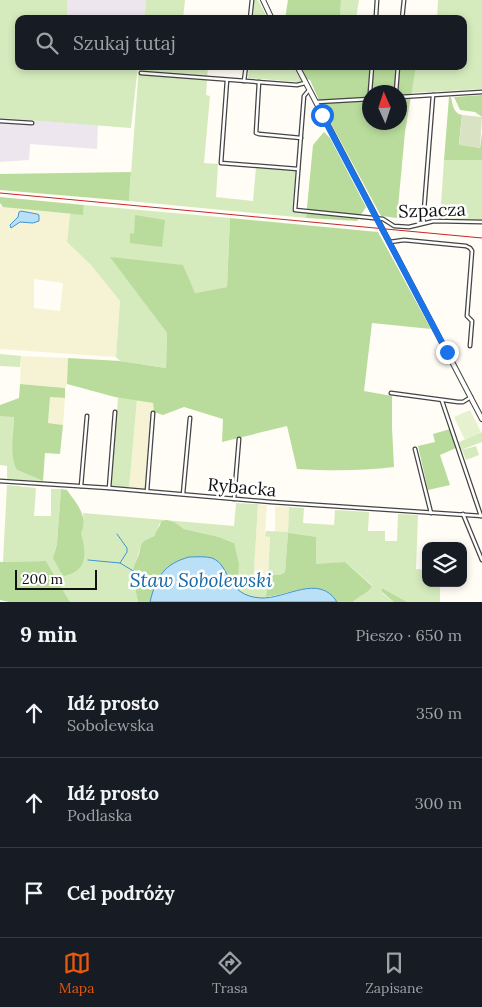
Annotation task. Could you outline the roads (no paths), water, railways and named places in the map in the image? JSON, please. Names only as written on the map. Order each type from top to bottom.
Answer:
[{"type":"street","points":[[250,15],[252,0]]},
{"type":"street","points":[[263,0],[270,15]]},
{"type":"street","points":[[376,15],[377,0]]},
{"type":"street","points":[[402,15],[404,0]]},
{"type":"street","points":[[244,81],[245,70]]},
{"type":"street","points":[[298,70],[482,419]]},
{"type":"street","points":[[371,85],[372,70]]},
{"type":"street","points":[[397,85],[398,70]]},
{"type":"street","points":[[141,73],[297,85],[305,83]]},
{"type":"street","points":[[227,80],[221,163],[298,169],[304,96],[309,90]]},
{"type":"street","points":[[259,82],[256,133],[301,138]]},
{"type":"street","points":[[407,97],[482,92]]},
{"type":"street","points":[[423,223],[434,95]]},
{"type":"street","points":[[315,102],[362,99]]},
{"type":"street","points":[[0,121],[32,123]]},
{"type":"street","name":"Szpacza","points":[[298,169],[295,210],[383,219],[394,226],[409,227],[423,223],[451,221],[482,222]]},
{"type":"street","points":[[390,242],[404,240],[466,246],[470,248],[472,251],[466,316],[472,321],[470,346]]},
{"type":"street","points":[[391,393],[442,401],[462,402],[471,397]]},
{"type":"street","points":[[442,401],[482,516]]},
{"type":"street","points":[[109,488],[115,412]]},
{"type":"street","points":[[148,491],[153,414]]},
{"type":"street","points":[[81,486],[87,416]]},
{"type":"street","points":[[184,494],[190,418]]},
{"type":"street","points":[[234,499],[240,439]]},
{"type":"street","points":[[415,449],[431,513]]},
{"type":"street","name":"Rybacka","points":[[0,481],[482,516]]},
{"type":"street","points":[[463,514],[482,560]]},
{"type":"water","points":[[21,211],[39,215],[39,221],[33,223],[20,222],[11,228],[10,225]]},
{"type":"water","name":"Staw Sobolewski","points":[[189,557],[212,558],[223,567],[235,586],[249,596],[271,597],[312,588],[321,589],[330,594],[337,602],[150,602],[155,585],[162,573],[173,563]]},
{"type":"waterway","points":[[117,534],[127,548],[127,552],[120,563]]},
{"type":"waterway","points":[[88,560],[120,563],[157,585]]},
{"type":"railway","points":[[0,193],[482,238]]}]
